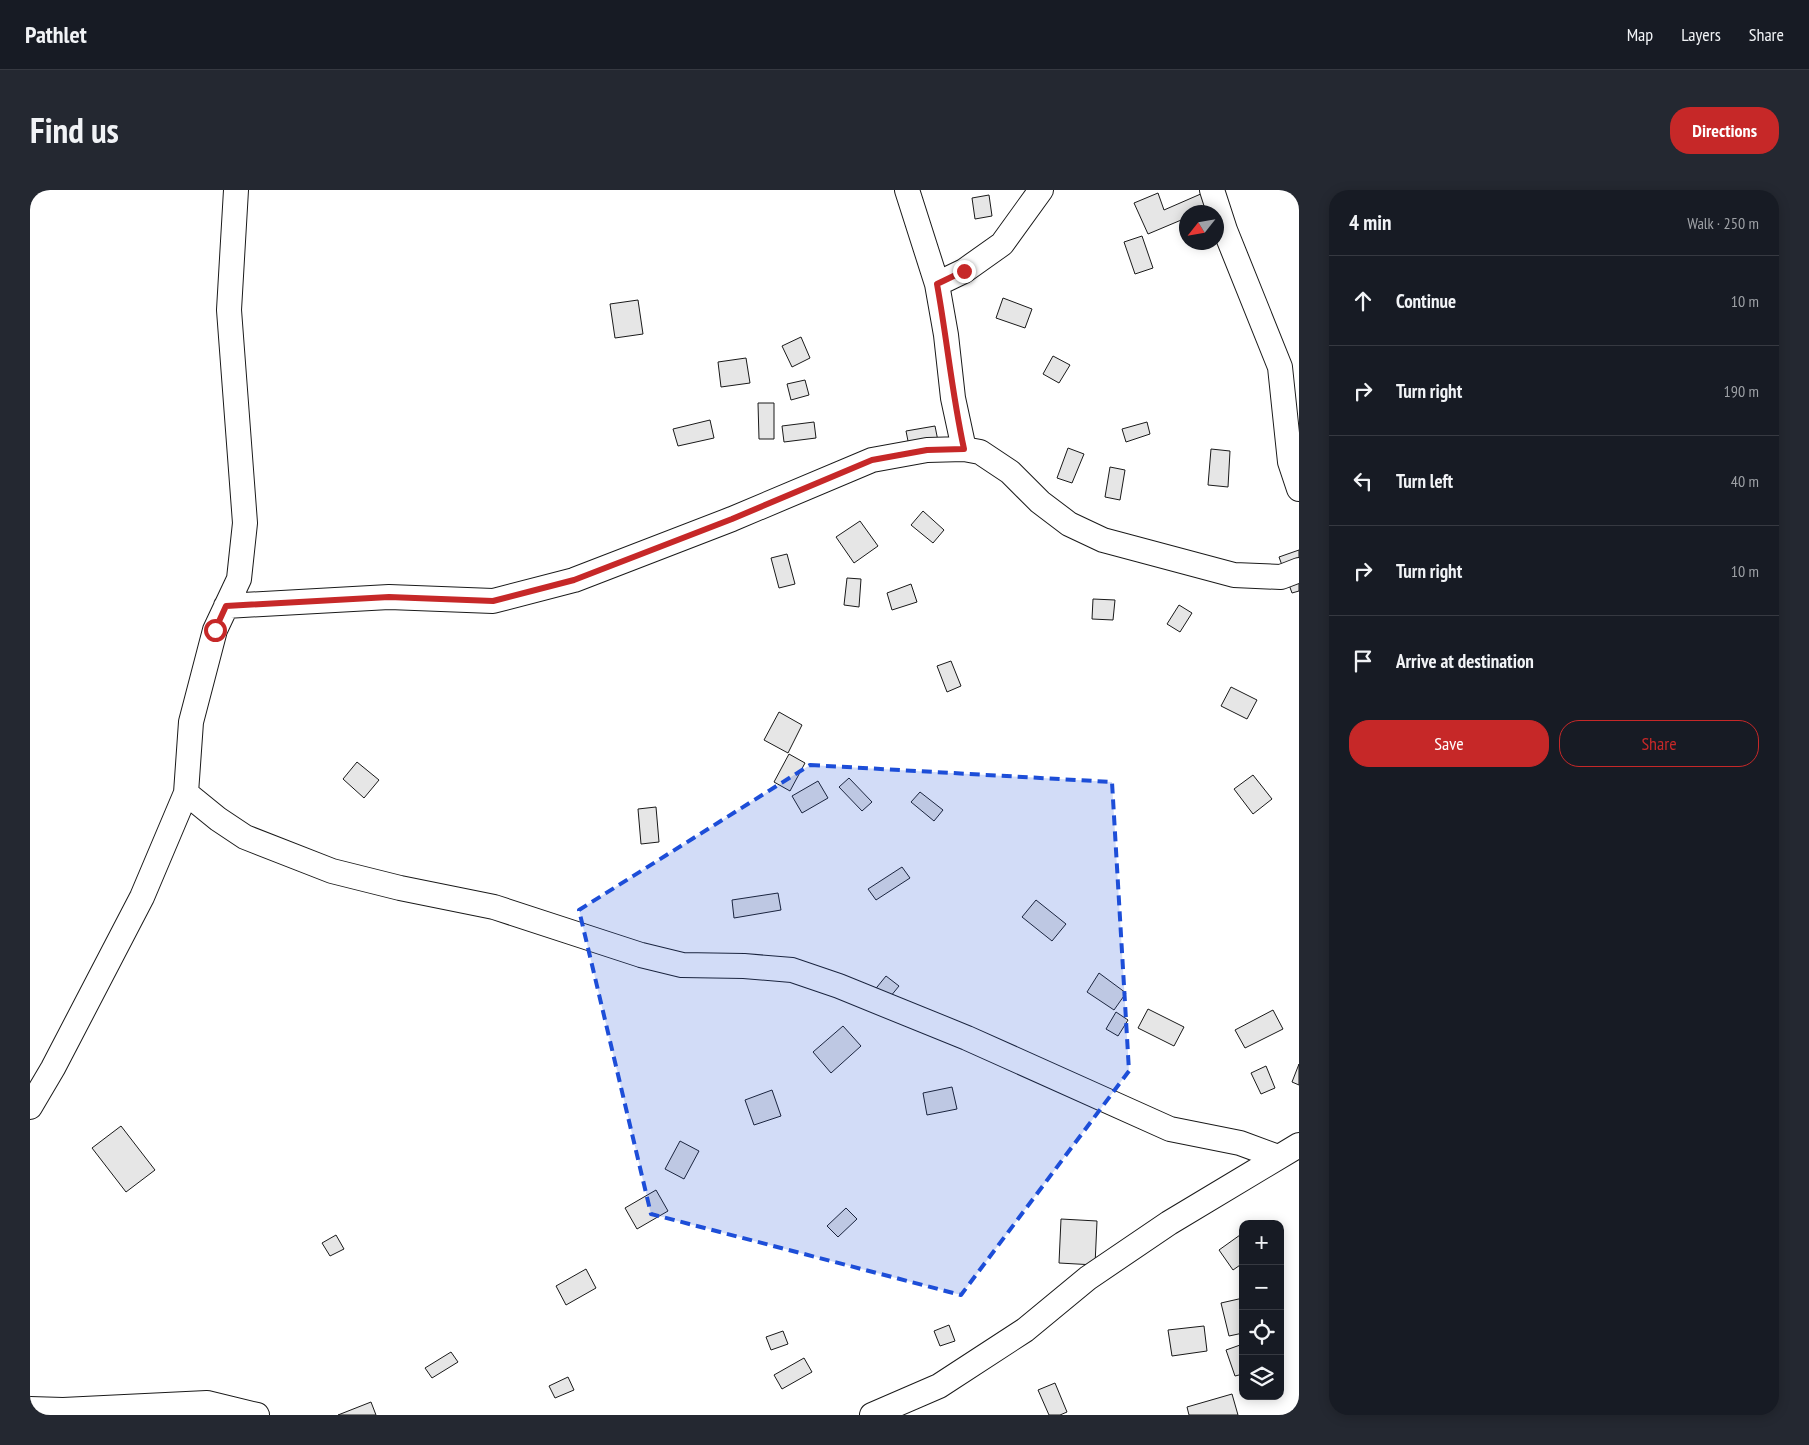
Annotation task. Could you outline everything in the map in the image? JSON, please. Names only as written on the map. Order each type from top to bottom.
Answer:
[{"type":"street","points":[[30,1107],[53,1068],[142,897],[186,793],[191,722],[215,630],[239,579],[245,523],[229,310],[236,190]]},
{"type":"street","points":[[907,190],[937,284],[946,335],[953,398],[964,449]]},
{"type":"street","points":[[937,284],[964,271],[1002,244],[1041,190]]},
{"type":"street","points":[[1212,190],[1224,230],[1280,366],[1290,462],[1299,489]]},
{"type":"street","points":[[226,606],[389,597],[493,601],[583,577],[723,522],[872,460],[927,450],[964,449],[980,452],[1010,472],[1040,502],[1069,524],[1103,540],[1234,575],[1281,577],[1299,570]]},
{"type":"street","points":[[186,793],[218,820],[245,837],[332,870],[400,888],[494,907],[641,955],[682,965],[744,966],[792,970],[839,986],[967,1038],[1170,1129],[1240,1143],[1278,1157]]},
{"type":"street","points":[[872,1415],[939,1386],[1025,1330],[1088,1278],[1169,1223],[1299,1145]]},
{"type":"street","points":[[30,1409],[63,1410],[207,1403],[257,1415]]},
{"type":"highlighted area","points":[[810,765],[1112,782],[1129,1071],[961,1295],[651,1214],[579,910]]},
{"type":"building","points":[[1158,193],[1164,210],[1203,193],[1208,205],[1179,205],[1179,221],[1148,234],[1134,203]]},
{"type":"building","points":[[989,195],[992,216],[975,219],[972,198]]},
{"type":"building","points":[[1142,236],[1153,268],[1135,274],[1124,242]]},
{"type":"building","points":[[1003,298],[1032,309],[1025,328],[996,318]]},
{"type":"building","points":[[638,300],[643,334],[615,338],[610,304]]},
{"type":"building","points":[[801,337],[810,358],[792,367],[782,346]]},
{"type":"building","points":[[1053,356],[1070,365],[1059,383],[1043,374]]},
{"type":"building","points":[[746,358],[750,383],[721,387],[718,362]]},
{"type":"building","points":[[805,380],[809,395],[791,400],[787,384]]},
{"type":"building","points":[[758,403],[774,403],[774,439],[759,439]]},
{"type":"building","points":[[710,420],[714,438],[678,446],[673,429]]},
{"type":"building","points":[[814,422],[816,438],[784,442],[782,426]]},
{"type":"building","points":[[1147,422],[1150,434],[1126,442],[1122,429]]},
{"type":"building","points":[[935,426],[938,441],[909,446],[906,431]]},
{"type":"building","points":[[1068,448],[1084,454],[1072,483],[1057,478]]},
{"type":"building","points":[[1211,449],[1230,451],[1228,487],[1208,485]]},
{"type":"building","points":[[1110,467],[1125,470],[1120,500],[1105,497]]},
{"type":"building","points":[[923,511],[944,530],[933,543],[911,525]]},
{"type":"building","points":[[860,521],[878,546],[854,563],[836,537]]},
{"type":"building","points":[[1299,550],[1299,591],[1292,593],[1279,557]]},
{"type":"building","points":[[787,554],[795,584],[779,588],[771,558]]},
{"type":"building","points":[[847,578],[861,579],[859,607],[844,605]]},
{"type":"building","points":[[911,584],[917,602],[892,610],[887,593]]},
{"type":"building","points":[[1093,599],[1115,600],[1113,620],[1092,619]]},
{"type":"building","points":[[1179,605],[1192,613],[1180,632],[1167,624]]},
{"type":"building","points":[[951,661],[961,686],[947,692],[937,666]]},
{"type":"building","points":[[1231,687],[1257,700],[1247,719],[1221,706]]},
{"type":"building","points":[[779,712],[802,725],[788,753],[764,740]]},
{"type":"building","points":[[789,754],[805,763],[790,791],[774,782]]},
{"type":"building","points":[[357,762],[379,780],[364,798],[343,779]]},
{"type":"building","points":[[1253,775],[1272,799],[1253,814],[1234,789]]},
{"type":"building","points":[[849,778],[872,802],[862,811],[839,787]]},
{"type":"building","points":[[818,781],[828,798],[802,813],[792,796]]},
{"type":"building","points":[[920,792],[943,810],[934,821],[911,802]]},
{"type":"building","points":[[656,807],[659,842],[641,844],[638,809]]},
{"type":"building","points":[[902,867],[910,878],[876,900],[868,889]]},
{"type":"building","points":[[778,893],[781,910],[734,918],[732,900]]},
{"type":"building","points":[[1036,900],[1066,924],[1052,941],[1022,917]]},
{"type":"building","points":[[1099,973],[1126,993],[1114,1010],[1087,992]]},
{"type":"building","points":[[886,976],[899,986],[886,1002],[873,992]]},
{"type":"building","points":[[1148,1009],[1184,1027],[1174,1046],[1138,1028]]},
{"type":"building","points":[[1273,1010],[1283,1029],[1245,1048],[1235,1030]]},
{"type":"building","points":[[1116,1012],[1128,1020],[1118,1036],[1106,1029]]},
{"type":"building","points":[[843,1026],[861,1046],[831,1073],[813,1052]]},
{"type":"building","points":[[1299,1064],[1299,1085],[1292,1082]]},
{"type":"building","points":[[1266,1066],[1275,1088],[1261,1094],[1251,1073]]},
{"type":"building","points":[[952,1087],[957,1109],[927,1115],[923,1093]]},
{"type":"building","points":[[772,1090],[781,1116],[754,1125],[745,1100]]},
{"type":"building","points":[[121,1126],[155,1170],[126,1192],[92,1148]]},
{"type":"building","points":[[680,1141],[699,1151],[684,1179],[665,1169]]},
{"type":"building","points":[[656,1190],[668,1211],[637,1229],[625,1208]]},
{"type":"building","points":[[846,1208],[857,1219],[838,1237],[827,1226]]},
{"type":"building","points":[[1061,1219],[1097,1221],[1095,1265],[1059,1263]]},
{"type":"building","points":[[336,1235],[344,1249],[330,1256],[322,1243]]},
{"type":"building","points":[[1239,1236],[1239,1266],[1233,1270],[1219,1250]]},
{"type":"building","points":[[586,1269],[596,1288],[566,1305],[556,1286]]},
{"type":"building","points":[[1239,1299],[1239,1334],[1229,1336],[1221,1303]]},
{"type":"building","points":[[949,1325],[955,1341],[940,1346],[934,1331]]},
{"type":"building","points":[[1204,1326],[1207,1351],[1172,1356],[1168,1330]]},
{"type":"building","points":[[783,1331],[788,1344],[771,1350],[766,1337]]},
{"type":"building","points":[[1239,1345],[1239,1375],[1235,1376],[1226,1350]]},
{"type":"building","points":[[451,1352],[458,1362],[432,1378],[425,1368]]},
{"type":"building","points":[[804,1358],[812,1372],[782,1389],[774,1375]]},
{"type":"building","points":[[568,1377],[574,1390],[555,1398],[549,1386]]},
{"type":"building","points":[[1055,1383],[1067,1412],[1060,1415],[1049,1415],[1038,1390]]},
{"type":"building","points":[[1232,1394],[1238,1415],[1189,1415],[1187,1407]]},
{"type":"building","points":[[371,1402],[376,1415],[338,1415]]},
{"type":"route","points":[[215,630],[226,606],[389,597],[493,601],[574,580],[732,519],[872,460],[927,450],[964,449],[953,398],[946,335],[937,284],[964,271]]}]
